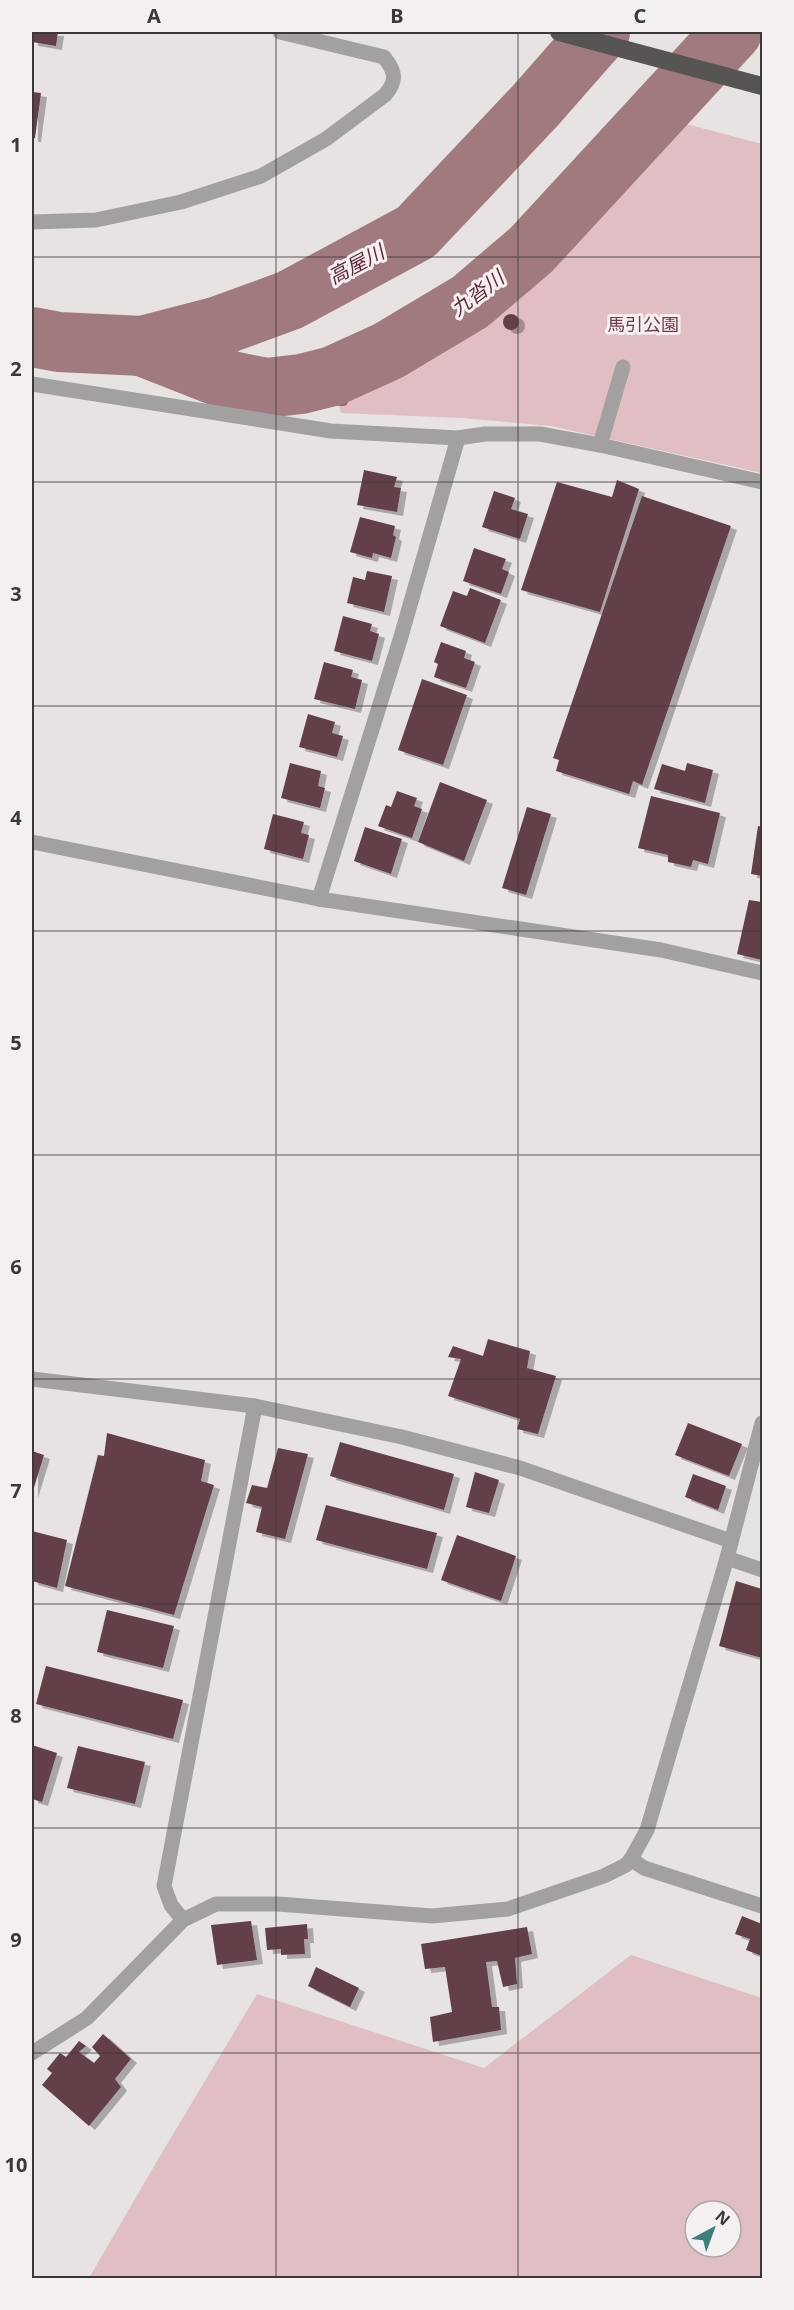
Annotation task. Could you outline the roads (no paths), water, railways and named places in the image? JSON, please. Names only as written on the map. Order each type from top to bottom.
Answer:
[{"type":"highway","points":[[559,32],[762,86]]},
{"type":"street","points":[[32,222],[96,220],[181,202],[261,176],[326,139],[385,95],[393,86],[395,78],[392,68],[384,57],[280,32]]},
{"type":"street","points":[[600,445],[623,367]]},
{"type":"street","points":[[32,384],[331,431],[458,438],[486,434],[540,434],[600,445],[762,482]]},
{"type":"street","points":[[319,899],[400,640],[458,438]]},
{"type":"street","points":[[32,842],[319,899],[661,950],[762,973]]},
{"type":"street","points":[[32,1379],[255,1406],[402,1437],[520,1468],[731,1541]]},
{"type":"street","points":[[183,1920],[171,1905],[164,1887],[255,1406]]},
{"type":"street","points":[[32,2053],[87,2018],[183,1920],[216,1904],[278,1904],[432,1916],[508,1909],[604,1876],[626,1865],[647,1830],[727,1558],[762,1423]]},
{"type":"street","points":[[727,1558],[762,1570]]},
{"type":"street","points":[[631,1859],[644,1868],[762,1906]]},
{"type":"waterway","name":"高屋川","points":[[32,337],[59,342],[142,346],[219,326],[290,300],[416,232],[535,106],[600,32]]},
{"type":"waterway","name":"九沓川","points":[[142,346],[231,381],[266,388],[301,384],[333,376],[388,351],[470,302],[531,250],[732,32]]},
{"type":"waterway","points":[[266,388],[298,399],[343,401]]},
{"type":"park label","name":"馬引公園","points":[[643,324]]}]
